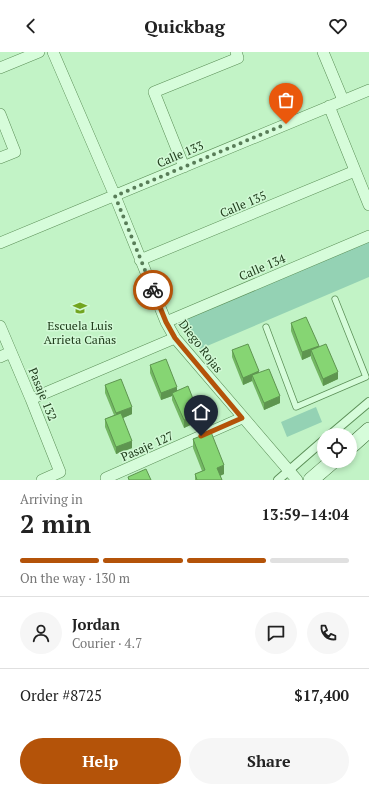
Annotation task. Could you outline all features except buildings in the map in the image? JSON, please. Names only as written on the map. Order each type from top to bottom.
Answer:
[{"type":"main road","points":[[357,441],[369,430]]},
{"type":"main road","points":[[311,480],[325,468]]},
{"type":"street","points":[[0,68],[39,52]]},
{"type":"street","name":"Diego Rojas","points":[[53,52],[115,196],[166,322],[175,338],[242,418],[297,480]]},
{"type":"street","points":[[184,166],[154,92],[238,58],[236,52]]},
{"type":"street","points":[[323,52],[343,100]]},
{"type":"street","name":"Calle 133","points":[[0,243],[369,90]]},
{"type":"street","points":[[329,106],[369,205]]},
{"type":"street","points":[[0,114],[15,152],[0,158]]},
{"type":"street","name":"Calle 135","points":[[140,260],[355,171]]},
{"type":"street","name":"Calle 134","points":[[166,322],[369,236]]},
{"type":"street","name":"Pasaje 132","points":[[0,326],[12,352],[60,472],[42,480]]},
{"type":"street","points":[[31,399],[175,338]]},
{"type":"street","points":[[0,357],[12,352]]},
{"type":"street","points":[[338,428],[369,402]]},
{"type":"street","name":"Pasaje 127","points":[[106,478],[242,418]]},
{"type":"street","points":[[278,480],[317,446]]},
{"type":"lane","points":[[266,328],[296,407],[366,376],[335,298]]},
{"type":"green space","points":[[369,239],[369,277],[200,349],[177,320]]},
{"type":"green space","points":[[316,407],[322,422],[287,437],[281,422]]},
{"type":"way so far","points":[[153,290],[115,196],[286,124]]},
{"type":"place","name":"Escuela Luis Arrieta Cañas","points":[[80,308]]},
{"type":"route","points":[[153,290],[166,322],[175,338],[242,418],[201,436]]}]
